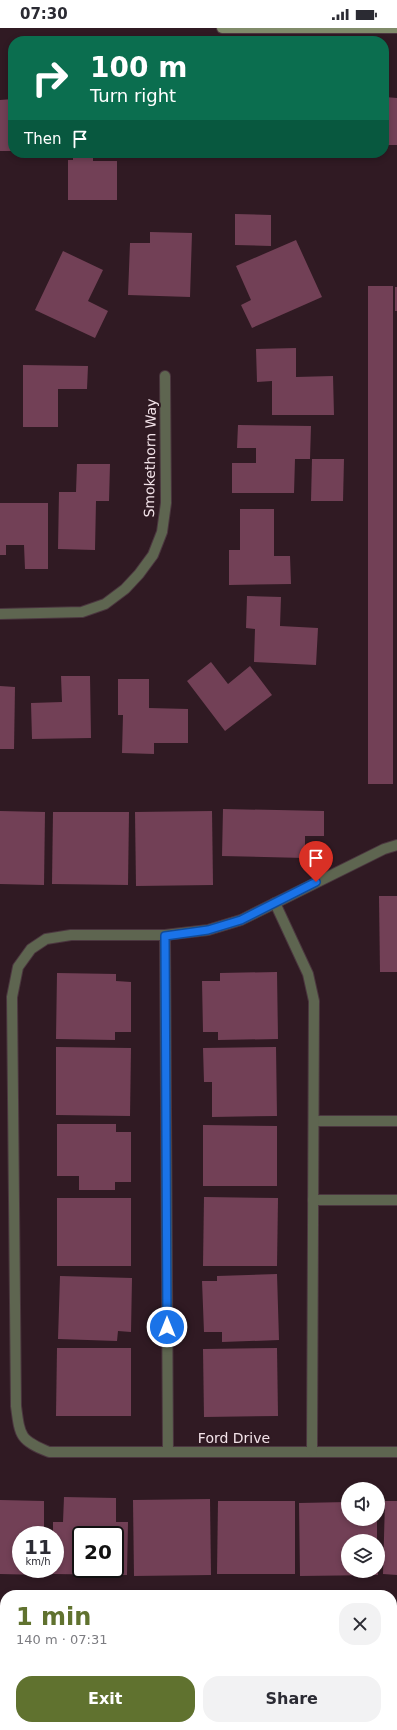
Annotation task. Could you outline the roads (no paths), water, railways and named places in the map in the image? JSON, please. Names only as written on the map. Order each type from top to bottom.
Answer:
[{"type":"main road","points":[[222,28],[397,28]]},
{"type":"street","name":"Smokethorn Way","points":[[0,614],[82,612],[105,604],[125,589],[139,574],[153,555],[162,532],[166,503],[165,376]]},
{"type":"street","name":"Ford Drive","points":[[397,845],[384,849],[241,920],[208,930],[165,936],[71,936],[46,939],[31,949],[18,967],[12,997],[16,1406],[19,1432],[30,1444],[49,1452],[397,1452]]},
{"type":"street","points":[[275,903],[308,974],[314,1001],[312,1451]]},
{"type":"street","points":[[165,936],[168,1452]]},
{"type":"street","points":[[314,1121],[397,1121]]},
{"type":"street","points":[[313,1200],[397,1200]]}]
